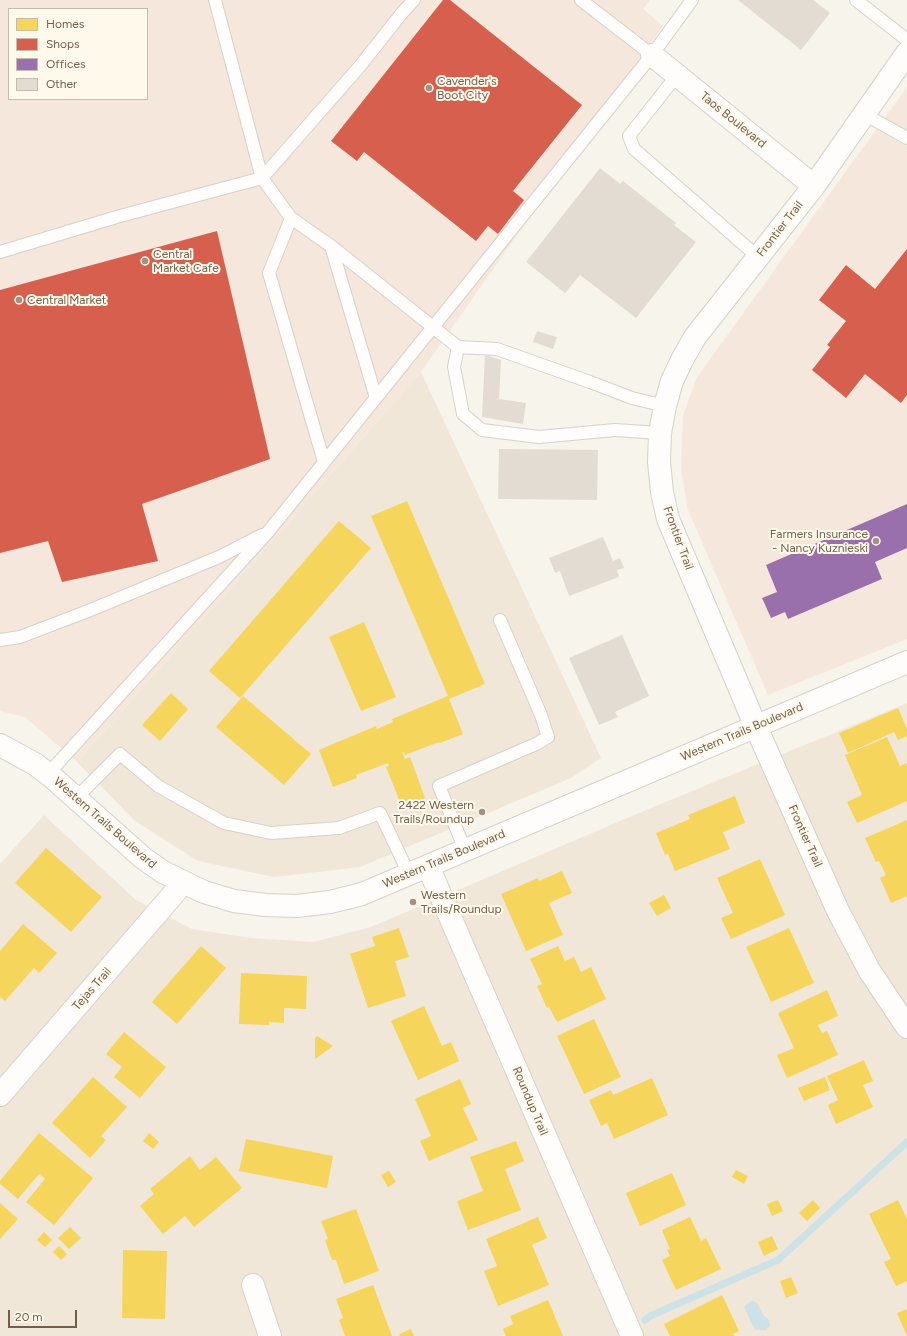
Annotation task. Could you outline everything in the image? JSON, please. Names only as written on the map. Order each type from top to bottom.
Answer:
[{"type":"street","name":"Frontier Trail","points":[[907,54],[814,186],[695,337],[672,381],[660,433],[659,462],[662,492],[668,519],[756,727],[838,911],[869,970],[907,1026]]},
{"type":"street","name":"Taos Boulevard","points":[[652,55],[814,186]]},
{"type":"street","name":"Western Trails Boulevard","points":[[0,744],[29,760],[48,774],[143,858],[163,872],[183,883],[204,892],[234,901],[265,905],[297,906],[330,902],[362,894],[907,662]]},
{"type":"street","name":"Roundup Trail","points":[[428,866],[632,1336]]},
{"type":"street","name":"Tejas Trail","points":[[0,1095],[183,883]]},
{"type":"street","points":[[253,1284],[270,1336]]},
{"type":"lane","points":[[215,0],[262,178],[291,218],[331,246],[432,328],[458,347],[497,349],[632,398],[665,406]]},
{"type":"lane","points":[[0,252],[120,216],[262,178],[360,66],[414,0]]},
{"type":"lane","points":[[581,0],[652,55]]},
{"type":"lane","points":[[48,774],[268,532],[652,55],[692,0]]},
{"type":"lane","points":[[856,0],[907,40]]},
{"type":"lane","points":[[677,75],[628,136],[634,149],[758,257]]},
{"type":"lane","points":[[864,114],[907,138]]},
{"type":"lane","points":[[291,218],[269,273],[324,462]]},
{"type":"lane","points":[[331,246],[376,398]]},
{"type":"lane","points":[[458,347],[454,367],[463,414],[482,430],[539,436],[615,430],[660,433]]},
{"type":"lane","points":[[0,640],[20,637],[88,611],[219,557],[268,532]]},
{"type":"lane","points":[[465,850],[439,786],[536,744],[548,736],[541,715],[500,620]]},
{"type":"lane","points":[[76,798],[120,754],[158,786],[224,823],[271,833],[339,828],[380,814],[408,874]]},
{"type":"shaded area","points":[[0,0],[650,0],[643,9],[663,26],[421,372],[77,762],[25,717],[0,711]]},
{"type":"shaded area","points":[[907,87],[907,639],[768,695],[688,510],[681,468],[683,416],[697,377]]},
{"type":"shaded area","points":[[421,372],[601,758],[571,778],[360,867],[274,877],[198,861],[135,821],[77,762]]},
{"type":"shaded area","points":[[907,703],[907,1336],[0,1336],[0,864],[44,815],[136,900],[192,929],[251,938],[313,942],[371,927],[646,810]]},
{"type":"shaded area","points":[[752,1301],[756,1302],[764,1316],[769,1320],[770,1326],[766,1330],[756,1330],[752,1324],[744,1307]]},
{"type":"building: Homes","points":[[407,501],[485,684],[449,699],[463,734],[405,755],[404,752],[403,753],[405,759],[410,757],[425,798],[402,807],[386,767],[389,766],[388,763],[356,775],[357,778],[333,787],[319,750],[376,726],[377,729],[393,722],[392,719],[448,696],[371,516]]},
{"type":"building: Homes","points":[[339,521],[371,548],[240,698],[209,671]]},
{"type":"building: Homes","points":[[364,622],[396,697],[361,711],[329,637]]},
{"type":"building: Homes","points":[[171,693],[188,709],[160,741],[142,725]]},
{"type":"building: Homes","points":[[243,696],[311,754],[284,785],[216,727]]},
{"type":"building: Homes","points":[[898,708],[907,729],[907,736],[898,740],[894,732],[848,753],[839,733]]},
{"type":"building: Homes","points":[[887,737],[900,766],[907,763],[907,801],[857,823],[847,802],[862,795],[845,755]]},
{"type":"building: Homes","points":[[735,796],[745,823],[723,832],[730,849],[675,871],[668,854],[665,855],[656,833],[690,819],[688,815]]},
{"type":"building: Homes","points":[[907,820],[907,896],[891,903],[880,878],[886,875],[879,861],[876,862],[865,838]]},
{"type":"building: Homes","points":[[46,848],[102,897],[71,932],[15,883]]},
{"type":"building: Homes","points":[[760,859],[785,915],[731,939],[721,918],[733,913],[717,878]]},
{"type":"building: Homes","points":[[562,871],[572,893],[549,903],[563,935],[526,951],[501,894],[538,878],[539,881]]},
{"type":"building: Homes","points":[[664,895],[671,908],[657,916],[649,903]]},
{"type":"building: Homes","points":[[23,924],[57,953],[39,973],[34,968],[5,1001],[0,997],[0,951]]},
{"type":"building: Homes","points":[[399,928],[409,957],[395,961],[406,996],[368,1008],[350,954],[375,946],[372,937]]},
{"type":"building: Homes","points":[[789,928],[814,983],[771,1002],[746,947]]},
{"type":"building: Homes","points":[[201,946],[226,968],[177,1024],[152,1002]]},
{"type":"building: Homes","points":[[558,946],[565,961],[574,957],[581,972],[591,967],[606,999],[557,1022],[549,1007],[547,1008],[537,986],[542,984],[530,959]]},
{"type":"building: Homes","points":[[241,973],[307,976],[306,1009],[284,1008],[284,1023],[269,1022],[269,1025],[239,1024]]},
{"type":"building: Homes","points":[[827,990],[838,1016],[818,1025],[822,1033],[827,1031],[838,1055],[787,1078],[777,1055],[794,1048],[778,1013]]},
{"type":"building: Homes","points":[[424,1006],[442,1046],[451,1042],[459,1061],[418,1080],[391,1021]]},
{"type":"building: Homes","points":[[594,1019],[621,1077],[584,1094],[557,1036]]},
{"type":"building: Homes","points":[[124,1032],[166,1067],[140,1098],[114,1077],[122,1067],[106,1054]]},
{"type":"building: Homes","points":[[317,1036],[333,1046],[315,1059],[315,1038]]},
{"type":"building: Homes","points":[[864,1060],[873,1081],[863,1085],[873,1107],[836,1124],[828,1105],[838,1100],[827,1076]]},
{"type":"building: Homes","points":[[93,1077],[127,1107],[101,1136],[106,1140],[90,1158],[52,1123]]},
{"type":"building: Homes","points":[[825,1077],[830,1090],[804,1101],[798,1088]]},
{"type":"building: Homes","points":[[652,1078],[668,1115],[614,1139],[607,1123],[601,1126],[589,1100],[611,1090],[613,1095]]},
{"type":"building: Homes","points":[[460,1079],[471,1104],[463,1108],[478,1140],[429,1161],[420,1141],[431,1136],[415,1099]]},
{"type":"building: Homes","points":[[39,1133],[93,1178],[54,1225],[26,1202],[45,1179],[39,1174],[18,1199],[0,1184],[0,1181]]},
{"type":"building: Homes","points":[[149,1133],[159,1142],[153,1149],[143,1141]]},
{"type":"building: Homes","points":[[246,1139],[333,1156],[327,1188],[239,1171]]},
{"type":"building: Homes","points":[[516,1141],[524,1161],[505,1169],[521,1210],[468,1230],[457,1201],[483,1191],[470,1157]]},
{"type":"building: Homes","points":[[190,1156],[200,1170],[216,1157],[242,1188],[194,1227],[185,1216],[163,1234],[140,1206],[154,1194],[150,1189]]},
{"type":"building: Homes","points":[[736,1170],[748,1176],[744,1184],[732,1177]]},
{"type":"building: Homes","points":[[389,1171],[396,1182],[388,1187],[381,1175]]},
{"type":"building: Homes","points":[[672,1173],[686,1205],[640,1226],[626,1193]]},
{"type":"building: Homes","points":[[778,1200],[783,1211],[772,1216],[767,1204]]},
{"type":"building: Homes","points":[[813,1200],[820,1208],[807,1221],[799,1213]]},
{"type":"building: Homes","points":[[898,1200],[907,1219],[907,1281],[896,1286],[884,1262],[891,1259],[869,1214]]},
{"type":"building: Homes","points":[[0,1203],[18,1219],[0,1239]]},
{"type":"building: Homes","points":[[356,1209],[379,1271],[344,1284],[336,1260],[332,1260],[325,1240],[328,1239],[321,1221]]},
{"type":"building: Homes","points":[[538,1217],[547,1238],[532,1245],[549,1285],[498,1306],[484,1271],[497,1266],[486,1239]]},
{"type":"building: Homes","points":[[690,1217],[701,1241],[706,1238],[721,1269],[676,1290],[662,1260],[670,1256],[667,1250],[670,1249],[662,1230]]},
{"type":"building: Homes","points":[[70,1227],[81,1238],[69,1249],[58,1238]]},
{"type":"building: Homes","points":[[44,1232],[52,1240],[45,1247],[37,1240]]},
{"type":"building: Homes","points":[[772,1236],[778,1249],[764,1256],[758,1242]]},
{"type":"building: Homes","points":[[59,1246],[67,1254],[61,1260],[53,1252]]},
{"type":"building: Homes","points":[[123,1250],[167,1251],[165,1319],[122,1318]]},
{"type":"building: Homes","points":[[791,1277],[798,1293],[786,1298],[780,1281]]},
{"type":"building: Homes","points":[[373,1285],[392,1336],[345,1336],[339,1320],[343,1318],[336,1299]]},
{"type":"building: Homes","points":[[722,1295],[739,1331],[733,1334],[734,1336],[670,1336],[664,1324]]},
{"type":"building: Homes","points":[[548,1300],[563,1336],[506,1336],[503,1329],[513,1324],[510,1316]]},
{"type":"building: Homes","points":[[907,1309],[907,1336],[897,1313]]},
{"type":"building: Homes","points":[[411,1329],[414,1336],[400,1336],[399,1334]]},
{"type":"building: Shops","points":[[443,0],[450,0],[582,105],[513,191],[524,200],[498,234],[488,226],[476,241],[364,152],[357,161],[331,141]]},
{"type":"building: Shops","points":[[217,231],[270,459],[142,504],[158,561],[62,582],[48,541],[0,553],[0,290]]},
{"type":"building: Shops","points":[[907,249],[907,395],[901,403],[865,374],[846,398],[812,370],[830,347],[827,345],[846,321],[819,300],[846,265],[875,289]]},
{"type":"building: Offices","points":[[907,504],[907,548],[875,562],[882,579],[788,619],[785,612],[771,618],[762,598],[777,592],[766,565]]},
{"type":"building: Other","points":[[738,0],[813,0],[830,13],[801,50]]},
{"type":"building: Other","points":[[600,168],[620,184],[623,181],[676,223],[674,225],[696,242],[636,318],[580,275],[565,293],[526,262]]},
{"type":"building: Other","points":[[537,331],[557,337],[553,349],[533,342]]},
{"type":"building: Other","points":[[485,355],[501,360],[499,399],[526,403],[523,424],[482,417]]},
{"type":"building: Other","points":[[499,449],[598,450],[597,500],[498,499]]},
{"type":"building: Other","points":[[603,537],[613,561],[620,558],[624,568],[617,570],[619,577],[569,596],[560,571],[555,573],[549,558]]},
{"type":"building: Other","points":[[622,635],[649,696],[615,712],[618,717],[599,725],[569,658]]},
{"type":"waterway","points":[[645,1320],[650,1316],[778,1260],[907,1142]]},
{"type":"place","name":"Cavender's Boot City","points":[[429,88]]},
{"type":"place","name":"Central Market Cafe","points":[[145,261]]},
{"type":"place","name":"Central Market","points":[[19,300]]},
{"type":"place","name":"Farmers Insurance - Nancy Kuznieski","points":[[876,541]]},
{"type":"place","name":"2422 Western Trails/Roundup","points":[[482,812]]},
{"type":"place","name":"Western Trails/Roundup","points":[[413,902]]}]
